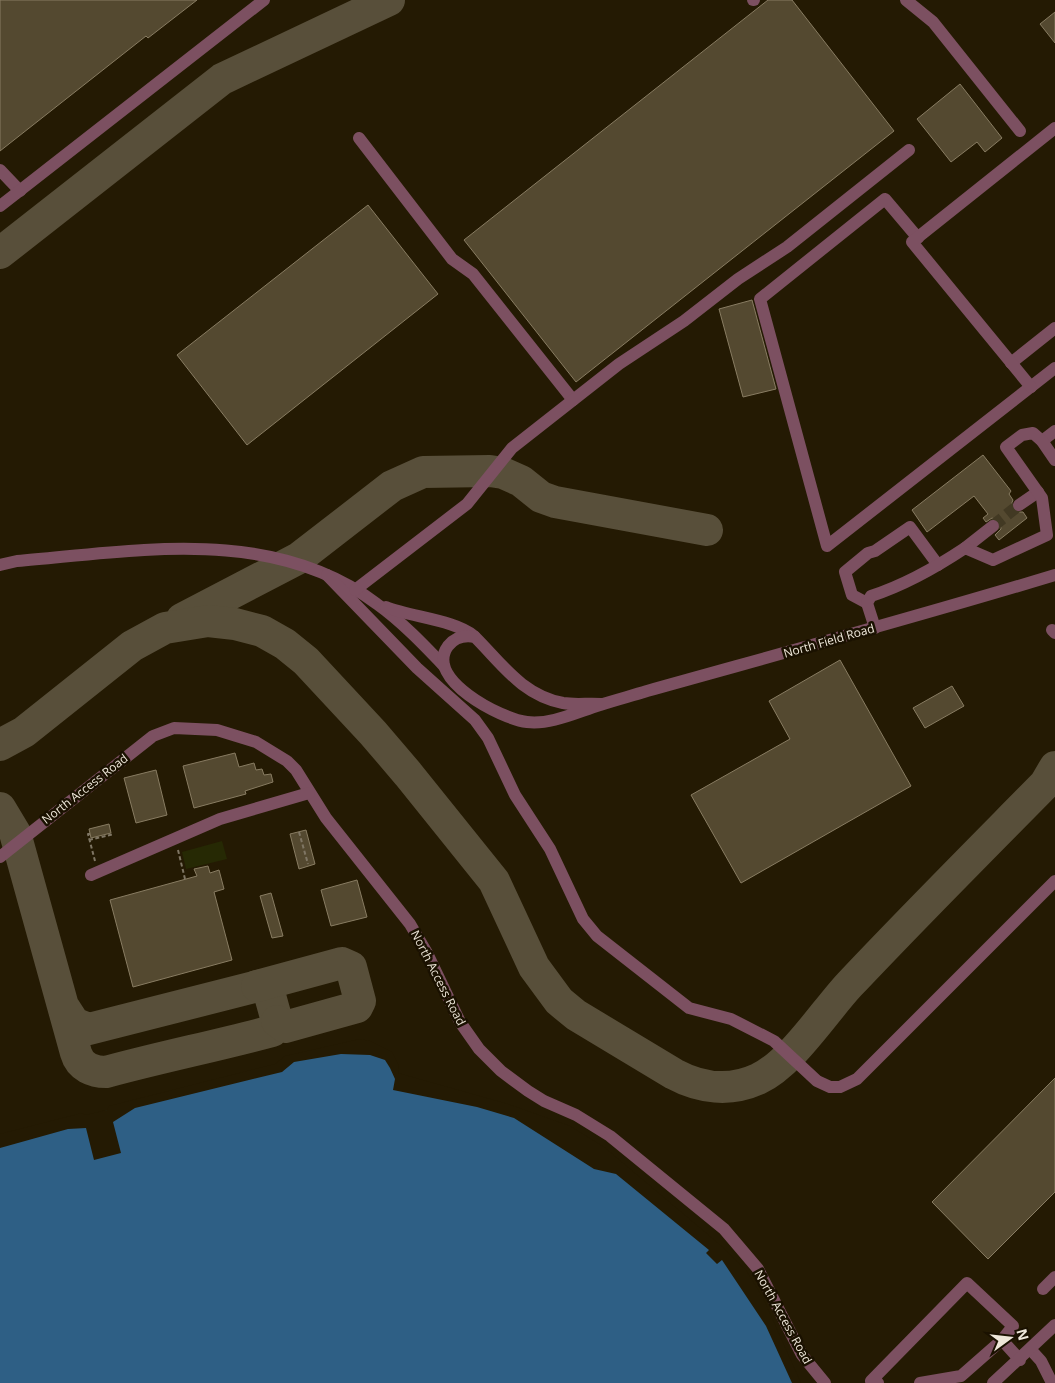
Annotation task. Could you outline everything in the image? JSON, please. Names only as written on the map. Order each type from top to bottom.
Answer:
[{"type":"street","points":[[0,206],[264,0]]},
{"type":"street","points":[[906,0],[933,22],[1020,131]]},
{"type":"street","points":[[915,240],[1055,128]]},
{"type":"street","points":[[359,138],[452,260],[473,274],[573,400]]},
{"type":"street","points":[[355,590],[467,504],[512,448],[619,364],[684,321],[738,279],[787,247],[909,150]]},
{"type":"street","points":[[0,170],[20,191]]},
{"type":"street","points":[[1031,387],[885,199],[760,299],[827,546],[1031,387],[1055,368]]},
{"type":"street","points":[[1012,363],[1055,328]]},
{"type":"street","points":[[1042,441],[1055,431]]},
{"type":"street","points":[[965,548],[993,560],[1048,535],[1042,498],[1006,447],[1022,434],[1033,433],[1042,441],[1055,460]]},
{"type":"street","points":[[1019,505],[1038,492]]},
{"type":"street","points":[[867,603],[871,596],[898,588],[938,566],[993,526]]},
{"type":"street","points":[[876,628],[867,603],[852,595],[845,572],[868,552],[875,551],[910,528],[938,566]]},
{"type":"street","points":[[0,565],[17,561],[115,552],[209,548],[274,558],[327,575],[377,604],[402,614],[458,627],[475,637]]},
{"type":"street","points":[[327,575],[417,668],[475,720],[488,738],[515,795],[550,849],[583,919],[597,936],[689,1008],[724,1016],[774,1041],[810,1076],[830,1087],[840,1087],[857,1079],[1055,881]]},
{"type":"street","name":"North Field Road","points":[[377,604],[421,642],[444,666],[453,681],[486,707],[506,718],[528,723],[556,720],[602,704],[876,628],[1055,575]]},
{"type":"street","points":[[444,666],[444,653],[451,642],[461,636],[475,637]]},
{"type":"street","name":"North Field Road","points":[[475,637],[520,685],[564,703],[602,704]]},
{"type":"street","name":"North Access Road","points":[[0,857],[153,736],[174,728],[217,730],[256,742],[287,761],[296,770],[309,793],[415,931],[460,1022],[479,1049],[501,1071],[528,1091],[544,1101],[576,1115],[610,1136],[724,1229],[758,1269],[802,1355],[825,1383]]},
{"type":"street","points":[[94,874],[220,819],[309,793]]},
{"type":"street","points":[[1043,1289],[1055,1277]]},
{"type":"street","points":[[878,1383],[870,1382],[967,1283],[1013,1326],[1002,1340],[961,1376],[920,1383]]},
{"type":"street","points":[[993,1383],[1055,1326]]},
{"type":"street","points":[[1002,1340],[1020,1360]]},
{"type":"street","points":[[1031,1350],[1041,1361],[1052,1383]]},
{"type":"path","points":[[299,832],[308,864]]},
{"type":"path","points":[[90,834],[88,834],[94,874]]},
{"type":"path","points":[[89,840],[114,834]]},
{"type":"path","points":[[175,838],[185,880]]},
{"type":"green space","points":[[222,841],[227,859],[186,869],[182,852]]},
{"type":"water","points":[[361,1042],[391,1054],[395,1075],[570,1128],[727,1255],[799,1383],[0,1383],[0,1137],[83,1117]]},
{"type":"pier","points":[[360,1039],[370,1041],[392,1052],[399,1066],[398,1073],[508,1104],[570,1126],[604,1147],[718,1243],[746,1270],[763,1298],[801,1383],[792,1383],[766,1326],[722,1260],[717,1264],[706,1253],[709,1250],[616,1174],[594,1169],[514,1118],[477,1107],[393,1090],[395,1079],[385,1060],[370,1055],[341,1054],[294,1062],[282,1072],[135,1108],[113,1122],[121,1153],[94,1160],[86,1128],[68,1129],[0,1148],[0,1134],[82,1113],[85,1115],[107,1110],[109,1106],[275,1064],[285,1056]]},
{"type":"building","points":[[0,0],[197,0],[148,38],[146,36],[0,151]]},
{"type":"building","points":[[768,0],[792,0],[894,131],[576,382],[464,240]]},
{"type":"building","points":[[1055,12],[1055,43],[1040,24]]},
{"type":"building","points":[[960,84],[1002,138],[985,152],[977,142],[951,162],[917,119]]},
{"type":"building","points":[[368,205],[438,294],[247,445],[177,355]]},
{"type":"building","points":[[752,300],[776,389],[743,397],[719,309]]},
{"type":"building","points":[[983,455],[1011,491],[1009,494],[1013,500],[1011,505],[1013,510],[1023,512],[1027,518],[999,540],[995,535],[1001,529],[1000,521],[992,518],[986,522],[983,518],[988,514],[974,496],[927,532],[912,510]]},
{"type":"building","points":[[840,660],[911,786],[741,883],[691,795],[790,739],[769,701]]},
{"type":"building","points":[[952,686],[964,706],[925,728],[913,708]]},
{"type":"building","points":[[235,753],[239,767],[254,763],[256,770],[262,769],[264,775],[271,774],[273,782],[245,791],[246,794],[194,808],[183,766]]},
{"type":"building","points":[[156,770],[167,815],[136,823],[124,778]]},
{"type":"building","points":[[109,824],[111,833],[91,838],[89,829]]},
{"type":"building","points":[[306,830],[315,864],[299,869],[290,834]]},
{"type":"building","points":[[208,866],[210,873],[219,870],[224,889],[214,892],[232,960],[133,987],[110,900],[197,876],[194,869]]},
{"type":"building","points":[[357,880],[367,917],[331,926],[321,890]]},
{"type":"building","points":[[271,893],[283,936],[272,938],[260,896]]},
{"type":"building","points":[[1055,1078],[1055,1192],[988,1259],[932,1202]]},
{"type":"taxiway","points":[[0,253],[222,79],[389,0]]},
{"type":"taxiway","points":[[182,619],[299,558],[392,486],[423,472],[490,471],[503,473],[521,481],[541,497],[555,502],[707,530]]},
{"type":"taxiway","points":[[0,745],[24,732],[132,646],[165,628],[208,621],[235,624],[262,631],[285,644],[306,661],[373,733],[494,881],[534,967],[559,1001],[576,1015],[674,1074],[694,1083],[715,1087],[737,1086],[758,1079],[783,1062],[849,985],[1045,784],[1055,767]]},
{"type":"taxiway","points":[[0,808],[15,833],[76,1053],[84,1065],[92,1070],[106,1072],[272,1031],[277,1021],[269,992],[262,985],[89,1029],[74,1023],[65,1009]]},
{"type":"taxiway","points":[[257,986],[342,963],[351,967],[360,1001],[357,1007],[285,1027],[277,1021]]},
{"type":"tunnel","points":[[993,526],[1019,505]]}]
